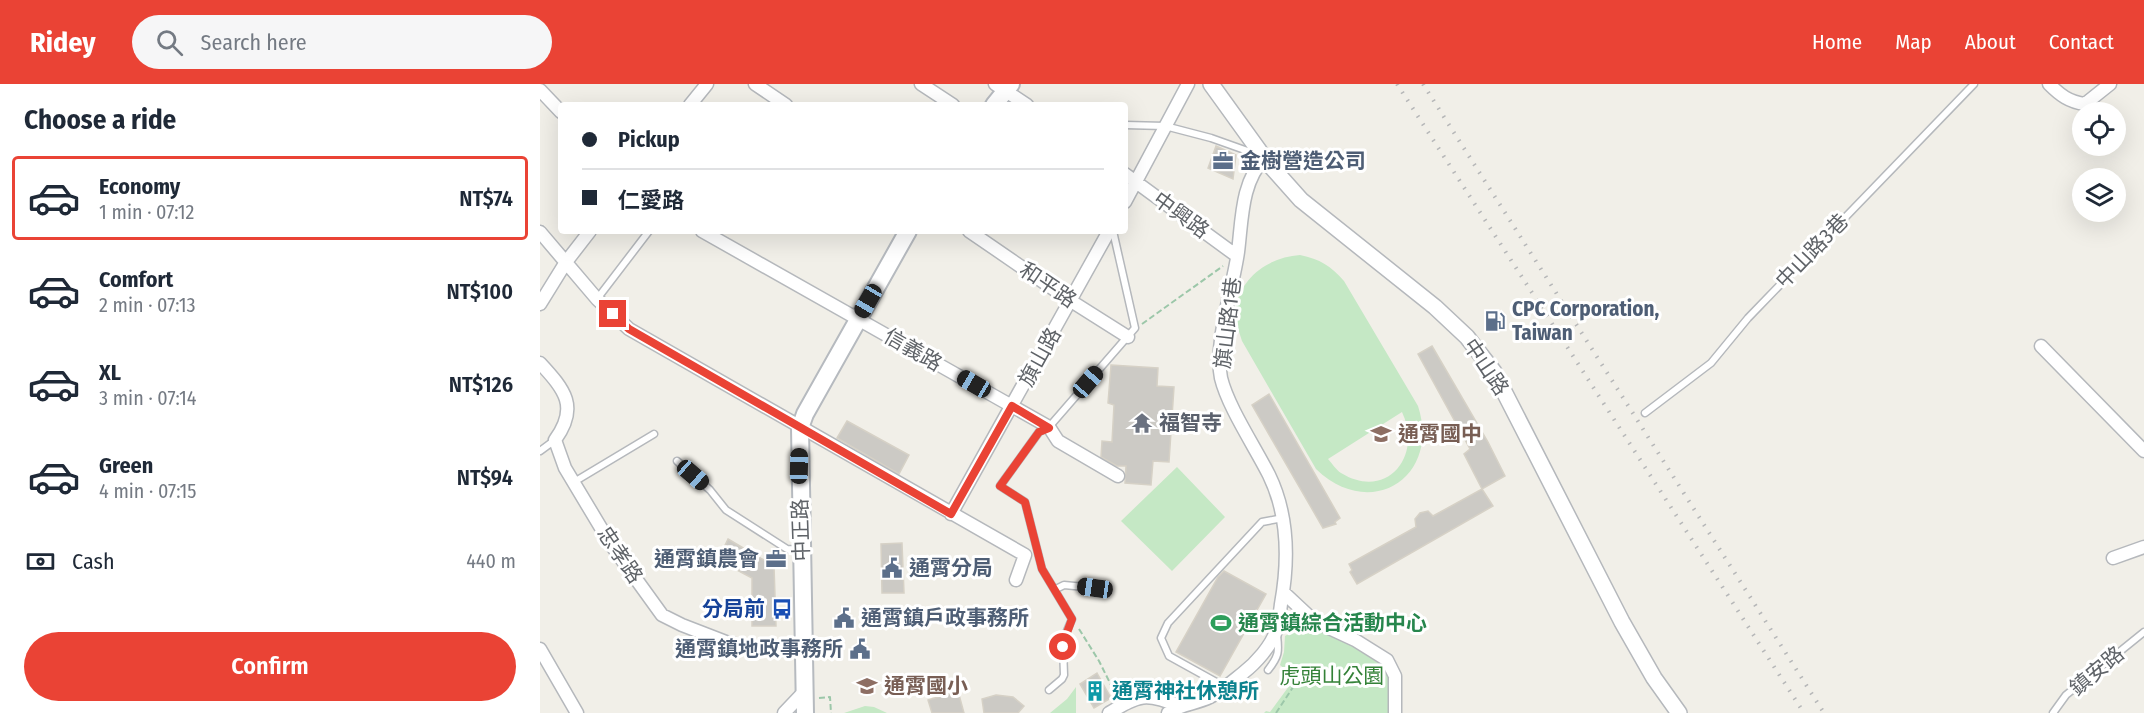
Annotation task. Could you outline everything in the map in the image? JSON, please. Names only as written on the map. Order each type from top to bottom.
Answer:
[{"type":"main road","points":[[996,102],[1004,86]]},
{"type":"main road","name":"中正路","points":[[805,713],[800,428],[805,414],[906,234]]},
{"type":"street","points":[[692,102],[707,84]]},
{"type":"street","points":[[755,84],[782,102]]},
{"type":"street","points":[[921,84],[949,102]]},
{"type":"street","points":[[1128,197],[1188,84]]},
{"type":"street","name":"中山路","points":[[1211,84],[1265,158],[1301,200],[1435,307],[1467,337],[1494,372],[1622,622],[1654,678],[1679,713]]},
{"type":"street","points":[[2049,84],[2073,103],[2085,104],[2110,84]]},
{"type":"street","points":[[1004,86],[1023,102]]},
{"type":"street","points":[[540,90],[558,109]]},
{"type":"street","name":"旗山路1巷","points":[[1173,709],[1212,696],[1245,672],[1269,644],[1276,631],[1283,592],[1287,547],[1284,518],[1276,491],[1226,393],[1221,376],[1220,356],[1247,189],[1255,167],[1265,158]]},
{"type":"street","name":"中興路","points":[[1128,176],[1237,256]]},
{"type":"street","points":[[540,232],[597,299],[629,329],[1025,555],[1016,580]]},
{"type":"street","points":[[540,304],[566,262],[588,234]]},
{"type":"street","name":"信義路","points":[[707,234],[1012,406],[1049,428],[1058,441],[1118,476]]},
{"type":"street","name":"和平路","points":[[973,234],[1071,301],[1131,333]]},
{"type":"street","name":"旗山路","points":[[951,514],[1109,234]]},
{"type":"street","points":[[2041,346],[2144,451]]},
{"type":"street","points":[[540,363],[563,390],[569,410],[563,429],[555,440]]},
{"type":"street","name":"忠孝路","points":[[555,440],[565,468],[610,543],[662,615],[726,642],[754,649],[804,651]]},
{"type":"street","points":[[2113,558],[2144,547]]},
{"type":"street","points":[[1283,592],[1314,621],[1355,640],[1387,660],[1395,676],[1395,713]]},
{"type":"street","points":[[540,649],[577,713]]},
{"type":"street","points":[[784,713],[804,692]]},
{"type":"street","points":[[1108,713],[1144,696],[1163,699],[1173,709]]},
{"type":"street","points":[[1192,713],[1212,696]]},
{"type":"lane","name":"中山路3巷","points":[[1645,413],[1711,363],[1748,318],[1974,84]]},
{"type":"lane","points":[[1128,125],[1165,126],[1236,146],[1265,158]]},
{"type":"lane","points":[[597,299],[647,234]]},
{"type":"lane","points":[[1049,690],[1064,675],[1063,647],[1072,619],[1042,569],[1025,502],[1000,486],[1039,432],[1049,428],[1131,333],[1112,234]]},
{"type":"lane","points":[[574,482],[654,434]]},
{"type":"lane","points":[[540,451],[555,440]]},
{"type":"lane","points":[[677,461],[710,490],[726,510],[787,549],[802,550]]},
{"type":"lane","points":[[1216,682],[1170,656],[1161,638],[1168,623],[1262,522],[1284,518]]},
{"type":"lane","points":[[1056,590],[1064,585],[1095,588]]},
{"type":"lane","points":[[1268,670],[1279,651],[1276,631]]},
{"type":"lane","name":"鎮安路","points":[[2052,713],[2066,695],[2144,632]]},
{"type":"path","points":[[1131,333],[1237,256]]},
{"type":"path","points":[[1072,619],[1099,661],[1114,691]]},
{"type":"path","points":[[1276,713],[1299,678]]},
{"type":"path","points":[[830,697],[831,713]]},
{"type":"green space","points":[[1300,255],[1319,261],[1330,267],[1344,281],[1418,406],[1422,431],[1420,453],[1410,471],[1396,484],[1379,491],[1358,492],[1337,484],[1316,469],[1242,341],[1237,325],[1236,308],[1244,286],[1268,264]],"holes":[[[1402,412],[1407,428],[1408,444],[1404,458],[1397,470],[1386,478],[1373,481],[1358,480],[1339,472],[1328,459]]]},
{"type":"green space","points":[[1177,467],[1225,517],[1172,571],[1121,521]]},
{"type":"green space","name":"虎頭山公園","points":[[1305,624],[1363,649],[1382,663],[1390,680],[1390,713],[1264,713],[1270,712],[1295,678],[1280,665],[1285,636]]},
{"type":"green space","points":[[1076,687],[1076,713],[1050,713],[1067,699]]},
{"type":"green space","points":[[865,706],[874,707],[887,713],[844,713]]},
{"type":"building","name":"金樹營造公司","points":[[1216,146],[1236,155],[1233,179],[1208,168]]},
{"type":"building","points":[[1432,346],[1488,442],[1505,476],[1482,489],[1464,454],[1470,449],[1418,354]]},
{"type":"building","name":"福智寺","points":[[1111,365],[1158,368],[1157,386],[1174,387],[1169,462],[1153,461],[1151,485],[1125,483],[1126,466],[1117,466],[1101,457],[1102,441],[1112,442],[1114,405],[1108,403]]},
{"type":"building","points":[[1269,394],[1340,518],[1335,522],[1336,524],[1323,528],[1252,405]]},
{"type":"building","points":[[847,421],[909,455],[899,474],[837,438]]},
{"type":"building","points":[[1482,489],[1493,506],[1357,584],[1350,572],[1352,570],[1349,564],[1416,527],[1415,519],[1420,513],[1428,511],[1433,516]]},
{"type":"building","points":[[728,539],[774,566],[776,626],[752,626],[752,578],[718,560]]},
{"type":"building","name":"通霄分局","points":[[902,543],[904,593],[882,593],[881,544]]},
{"type":"building","name":"通霄鎮綜合活動中心","points":[[1224,571],[1266,594],[1220,676],[1176,652],[1218,577]]},
{"type":"building","name":"通霄神社休憩所","points":[[1097,673],[1111,698],[1094,708],[1080,684]]},
{"type":"building","points":[[958,691],[964,713],[932,713],[928,700]]},
{"type":"building","points":[[996,695],[1013,697],[1024,706],[1018,713],[984,713],[982,699]]},
{"type":"railway","points":[[1397,84],[1804,713]]},
{"type":"railway","points":[[1423,84],[1824,713]]},
{"type":"place","name":"金樹營造公司","points":[[1223,161]]},
{"type":"place","name":"CPC Corporation, Taiwan","points":[[1495,321]]},
{"type":"place","name":"福智寺","points":[[1142,423]]},
{"type":"place","name":"通霄國中","points":[[1381,434]]},
{"type":"place","name":"通霄鎮農會","points":[[776,559]]},
{"type":"place","name":"通霄分局","points":[[892,568]]},
{"type":"place","name":"分局前","points":[[782,609]]},
{"type":"place","name":"通霄鎮戶政事務所","points":[[844,618]]},
{"type":"place","name":"通霄鎮綜合活動中心","points":[[1221,623]]},
{"type":"place","name":"通霄鎮地政事務所","points":[[860,649]]},
{"type":"place","name":"通霄國小","points":[[867,686]]},
{"type":"place","name":"通霄神社休憩所","points":[[1095,691]]},
{"type":"route","points":[[613,314],[629,329],[951,514],[1012,406],[1049,428],[1039,432],[1000,486],[1025,502],[1042,569],[1072,619],[1063,647]]}]
